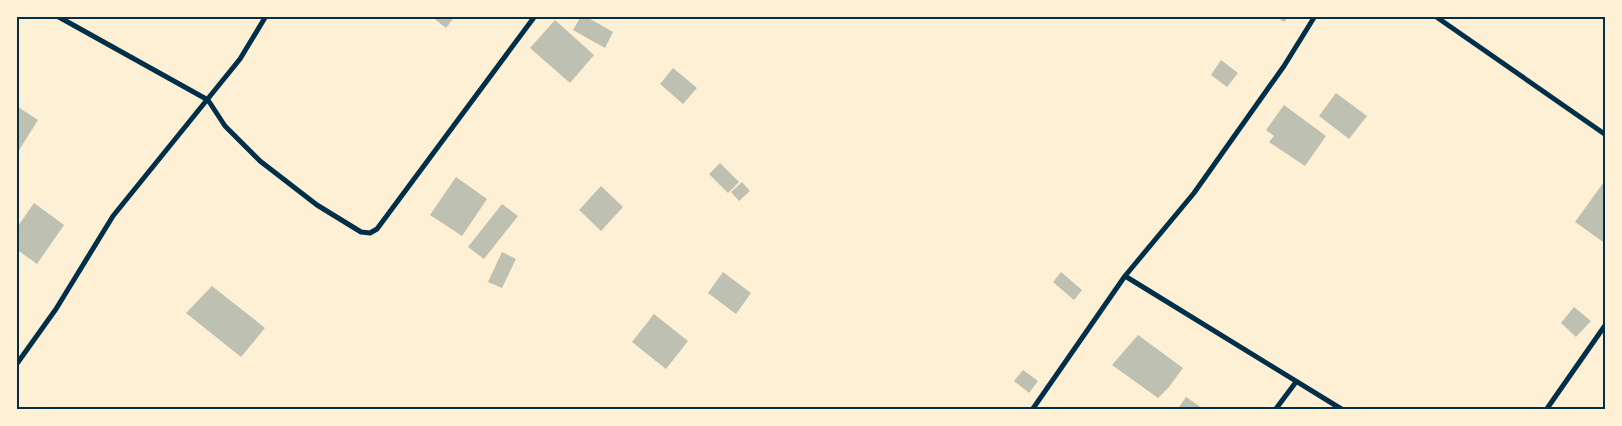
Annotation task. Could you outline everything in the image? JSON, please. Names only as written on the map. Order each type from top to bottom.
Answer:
[{"type":"street","points":[[57,16],[208,100],[226,126],[260,161],[317,205],[361,232],[370,233],[377,229],[535,16]]},
{"type":"street","points":[[16,365],[56,310],[113,216],[160,156],[208,100],[240,58],[266,16]]},
{"type":"street","points":[[1032,410],[1125,276],[1194,193],[1284,66],[1315,16]]},
{"type":"street","points":[[1434,16],[1606,135]]},
{"type":"street","points":[[1125,276],[1343,410]]},
{"type":"street","points":[[1546,410],[1606,324]]},
{"type":"street","points":[[1275,410],[1296,382]]},
{"type":"building","points":[[431,16],[455,16],[446,28]]},
{"type":"building","points":[[581,16],[585,16],[613,32],[605,48],[573,30]]},
{"type":"building","points":[[1276,16],[1289,16],[1284,22]]},
{"type":"building","points":[[555,20],[594,55],[570,83],[530,48]]},
{"type":"building","points":[[1221,60],[1238,73],[1227,87],[1211,75]]},
{"type":"building","points":[[673,68],[697,88],[683,104],[660,84]]},
{"type":"building","points":[[1336,93],[1367,116],[1349,139],[1319,116]]},
{"type":"building","points":[[1284,105],[1326,136],[1305,166],[1269,142],[1274,136],[1266,130]]},
{"type":"building","points":[[18,107],[38,120],[16,155],[16,109]]},
{"type":"building","points":[[720,163],[739,182],[728,193],[709,174]]},
{"type":"building","points":[[456,177],[487,199],[462,236],[430,215]]},
{"type":"building","points":[[1606,179],[1606,244],[1575,222]]},
{"type":"building","points":[[742,182],[750,191],[739,201],[731,192]]},
{"type":"building","points":[[601,186],[623,207],[601,231],[579,210]]},
{"type":"building","points":[[34,203],[64,225],[37,264],[16,249],[16,229]]},
{"type":"building","points":[[502,204],[518,216],[484,259],[468,247]]},
{"type":"building","points":[[502,252],[516,259],[502,288],[488,282]]},
{"type":"building","points":[[723,272],[751,293],[736,314],[708,293]]},
{"type":"building","points":[[1061,272],[1082,290],[1074,300],[1053,282]]},
{"type":"building","points":[[212,286],[265,328],[241,357],[186,313]]},
{"type":"building","points":[[1574,307],[1591,321],[1576,337],[1561,323]]},
{"type":"building","points":[[654,314],[688,341],[666,369],[632,342]]},
{"type":"building","points":[[1138,335],[1183,368],[1158,398],[1112,365]]},
{"type":"building","points":[[1023,370],[1038,381],[1029,393],[1014,381]]},
{"type":"building","points":[[1186,397],[1205,410],[1177,410]]}]
